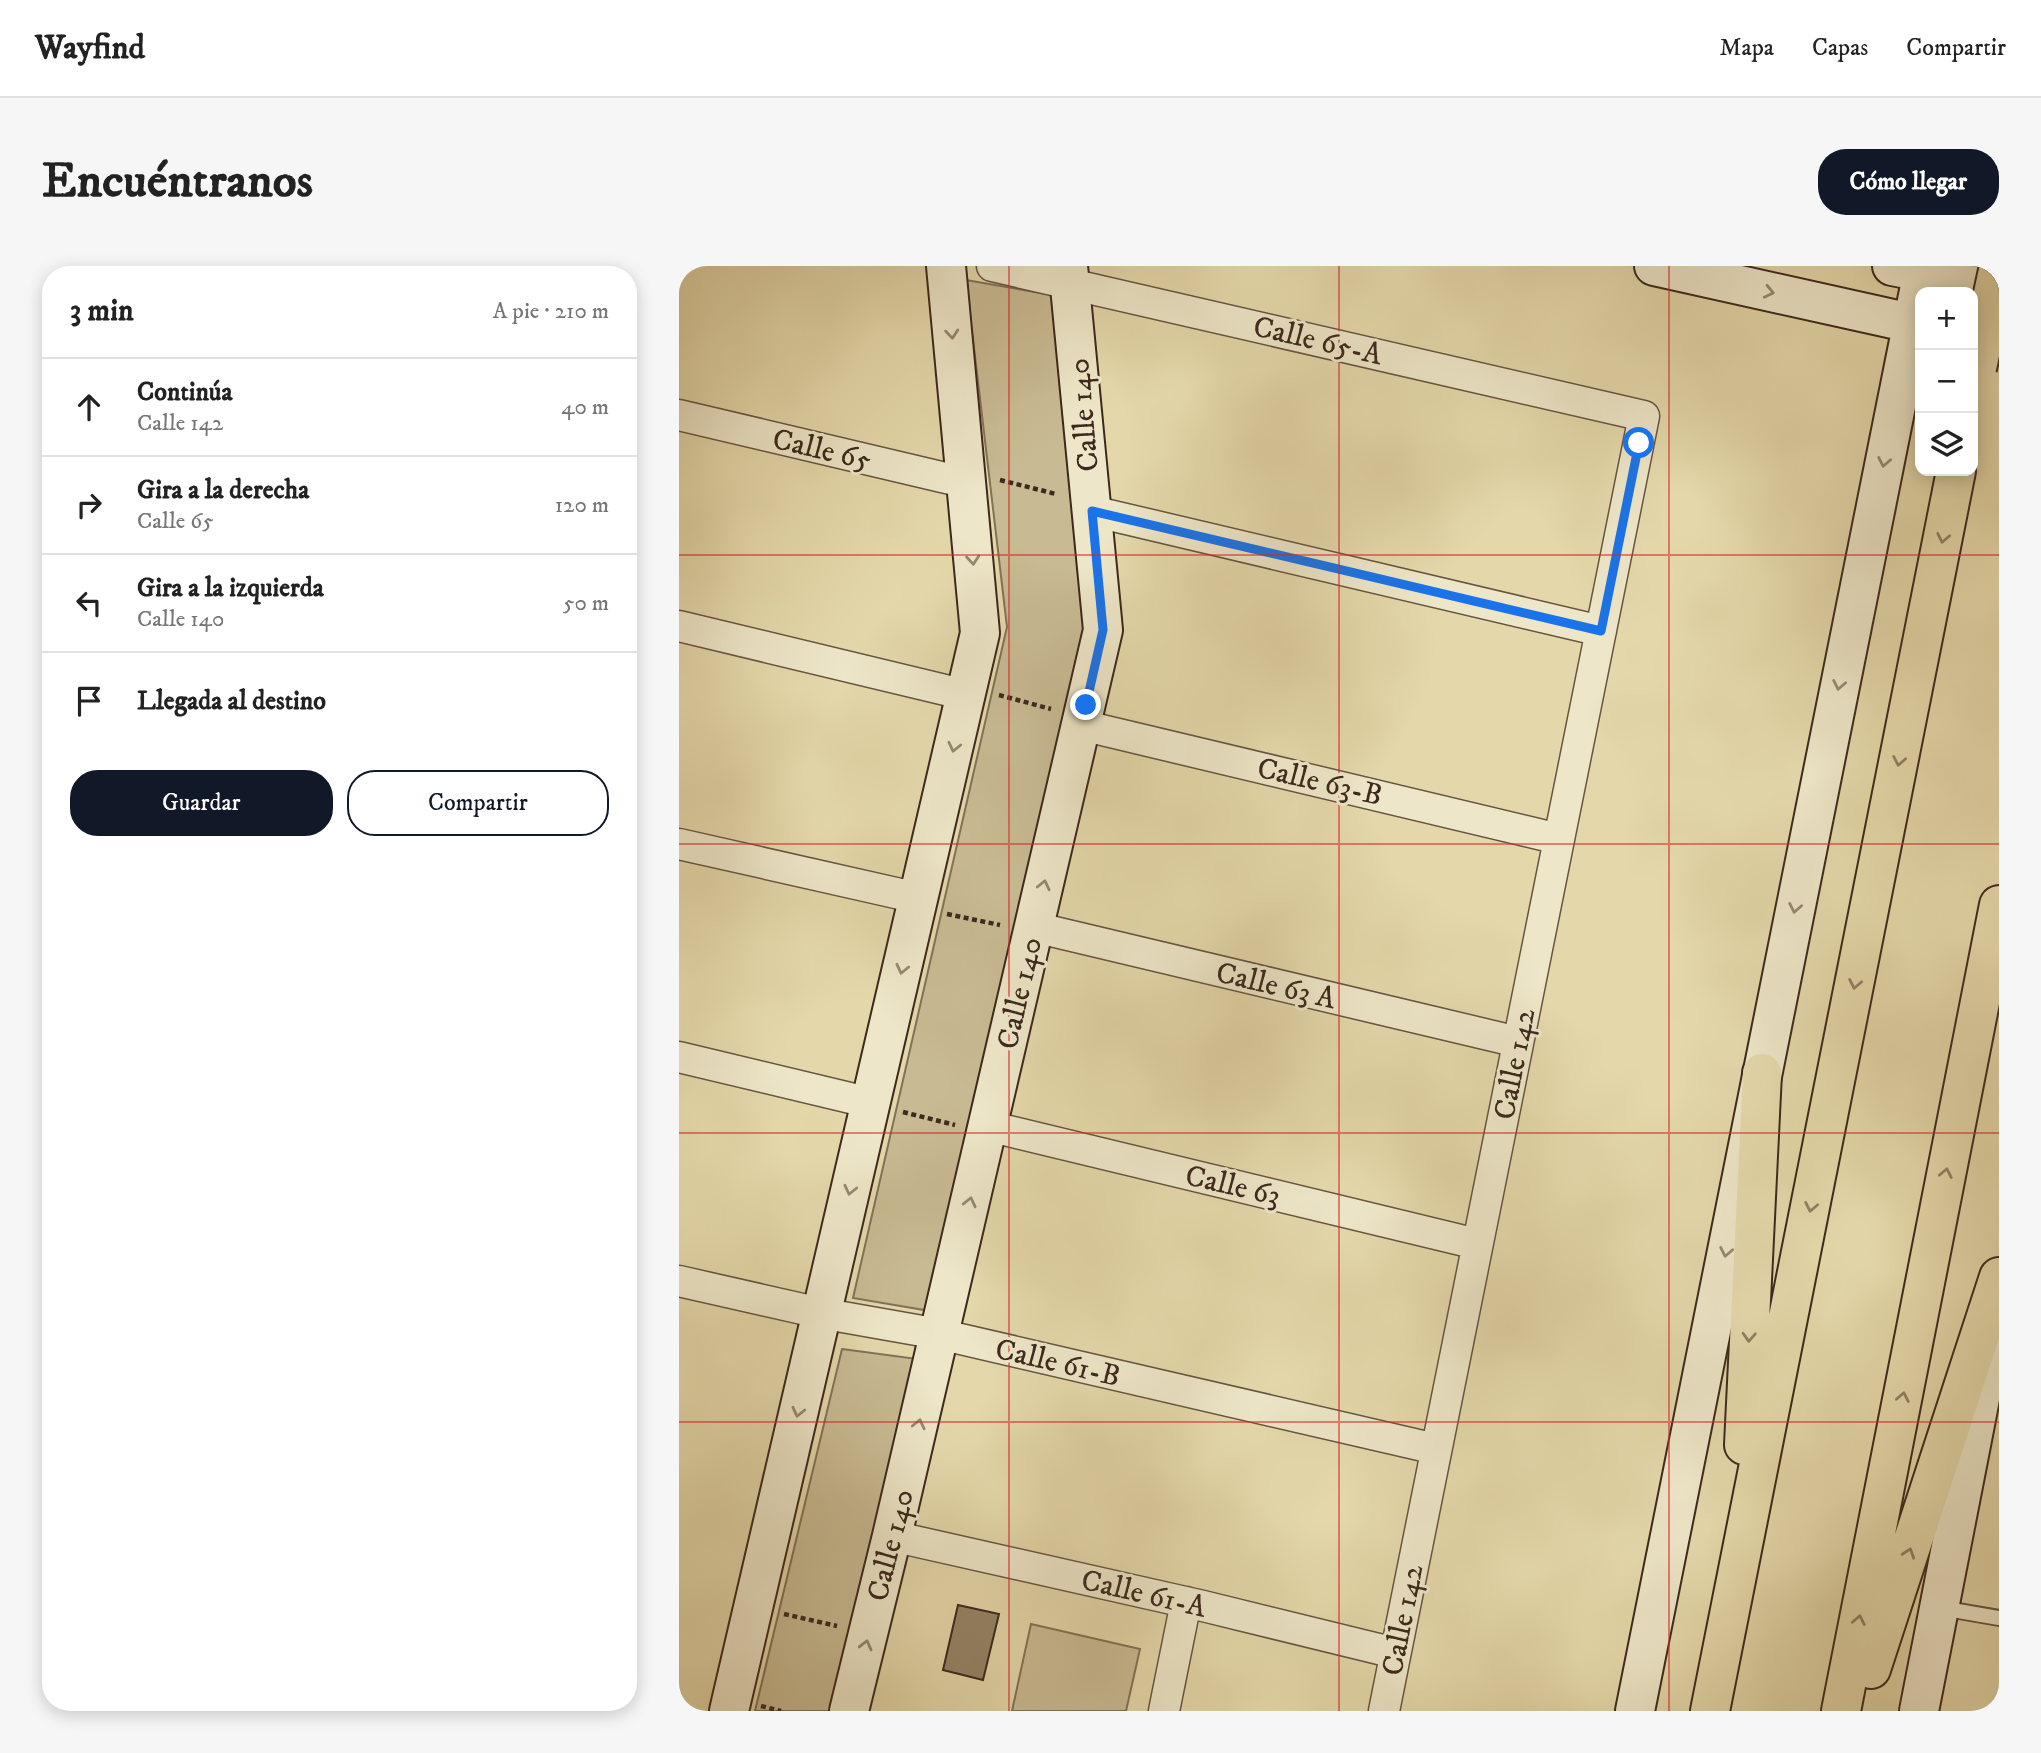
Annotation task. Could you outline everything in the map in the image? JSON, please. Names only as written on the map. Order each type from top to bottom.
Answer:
[{"type":"highway","points":[[1980,359],[1999,266]]},
{"type":"highway","points":[[1710,1711],[1955,476]]},
{"type":"highway","points":[[1841,1711],[1999,905]]},
{"type":"highway","points":[[1737,1579],[1762,1073]]},
{"type":"highway","points":[[1857,1711],[1999,1277]]},
{"type":"street","points":[[742,1708],[820,1313],[887,1107],[926,905],[977,693],[982,479],[946,266]]},
{"type":"street","name":"Calle 65-A","points":[[992,266],[1069,274],[1644,416]]},
{"type":"street","points":[[1654,266],[1915,325]]},
{"type":"street","points":[[1915,306],[1913,268],[1999,287]]},
{"type":"street","name":"Calle 140","points":[[849,1711],[893,1536],[939,1334],[972,1126],[1068,717],[1103,630],[1077,503],[1069,274]]},
{"type":"street","points":[[1635,1711],[1762,1073],[1915,330]]},
{"type":"street","name":"Calle 65","points":[[679,415],[950,479],[982,479]]},
{"type":"street","name":"Calle 142","points":[[1384,1711],[1644,416]]},
{"type":"street","points":[[1077,503],[1601,631]]},
{"type":"street","points":[[679,626],[977,693]]},
{"type":"street","name":"Calle 63-B","points":[[1068,717],[1559,839]]},
{"type":"street","points":[[679,844],[926,905]]},
{"type":"street","name":"Calle 63 A","points":[[1020,926],[1518,1042]]},
{"type":"street","points":[[679,1057],[887,1107]]},
{"type":"street","name":"Calle 63","points":[[972,1126],[1478,1244]]},
{"type":"street","name":"Calle 61-B","points":[[679,1281],[820,1313],[939,1334],[1436,1449]]},
{"type":"street","points":[[1919,1711],[1940,1608],[1990,1397],[1999,1300]]},
{"type":"street","name":"Calle 61-A","points":[[893,1536],[1186,1602],[1395,1653]]},
{"type":"street","points":[[1164,1711],[1186,1602]]},
{"type":"lane","points":[[1940,1608],[1999,1618]]},
{"type":"path","points":[[982,479],[1077,503]]},
{"type":"path","points":[[977,693],[1068,717]]},
{"type":"path","points":[[926,905],[1020,926]]},
{"type":"path","points":[[887,1107],[972,1126]]},
{"type":"path","points":[[777,1613],[840,1626]]},
{"type":"path","points":[[742,1708],[781,1711]]},
{"type":"shaded area","points":[[966,280],[1058,296],[1092,630],[936,1312],[853,1298],[1007,627]]},
{"type":"shaded area","points":[[842,1349],[925,1360],[841,1711],[755,1711]]},
{"type":"shaded area","points":[[1031,1624],[1140,1649],[1126,1711],[1012,1711]]},
{"type":"building","points":[[958,1605],[999,1614],[983,1680],[943,1670]]},
{"type":"route","points":[[1086,705],[1103,630],[1092,511],[1601,631],[1639,443]]}]
